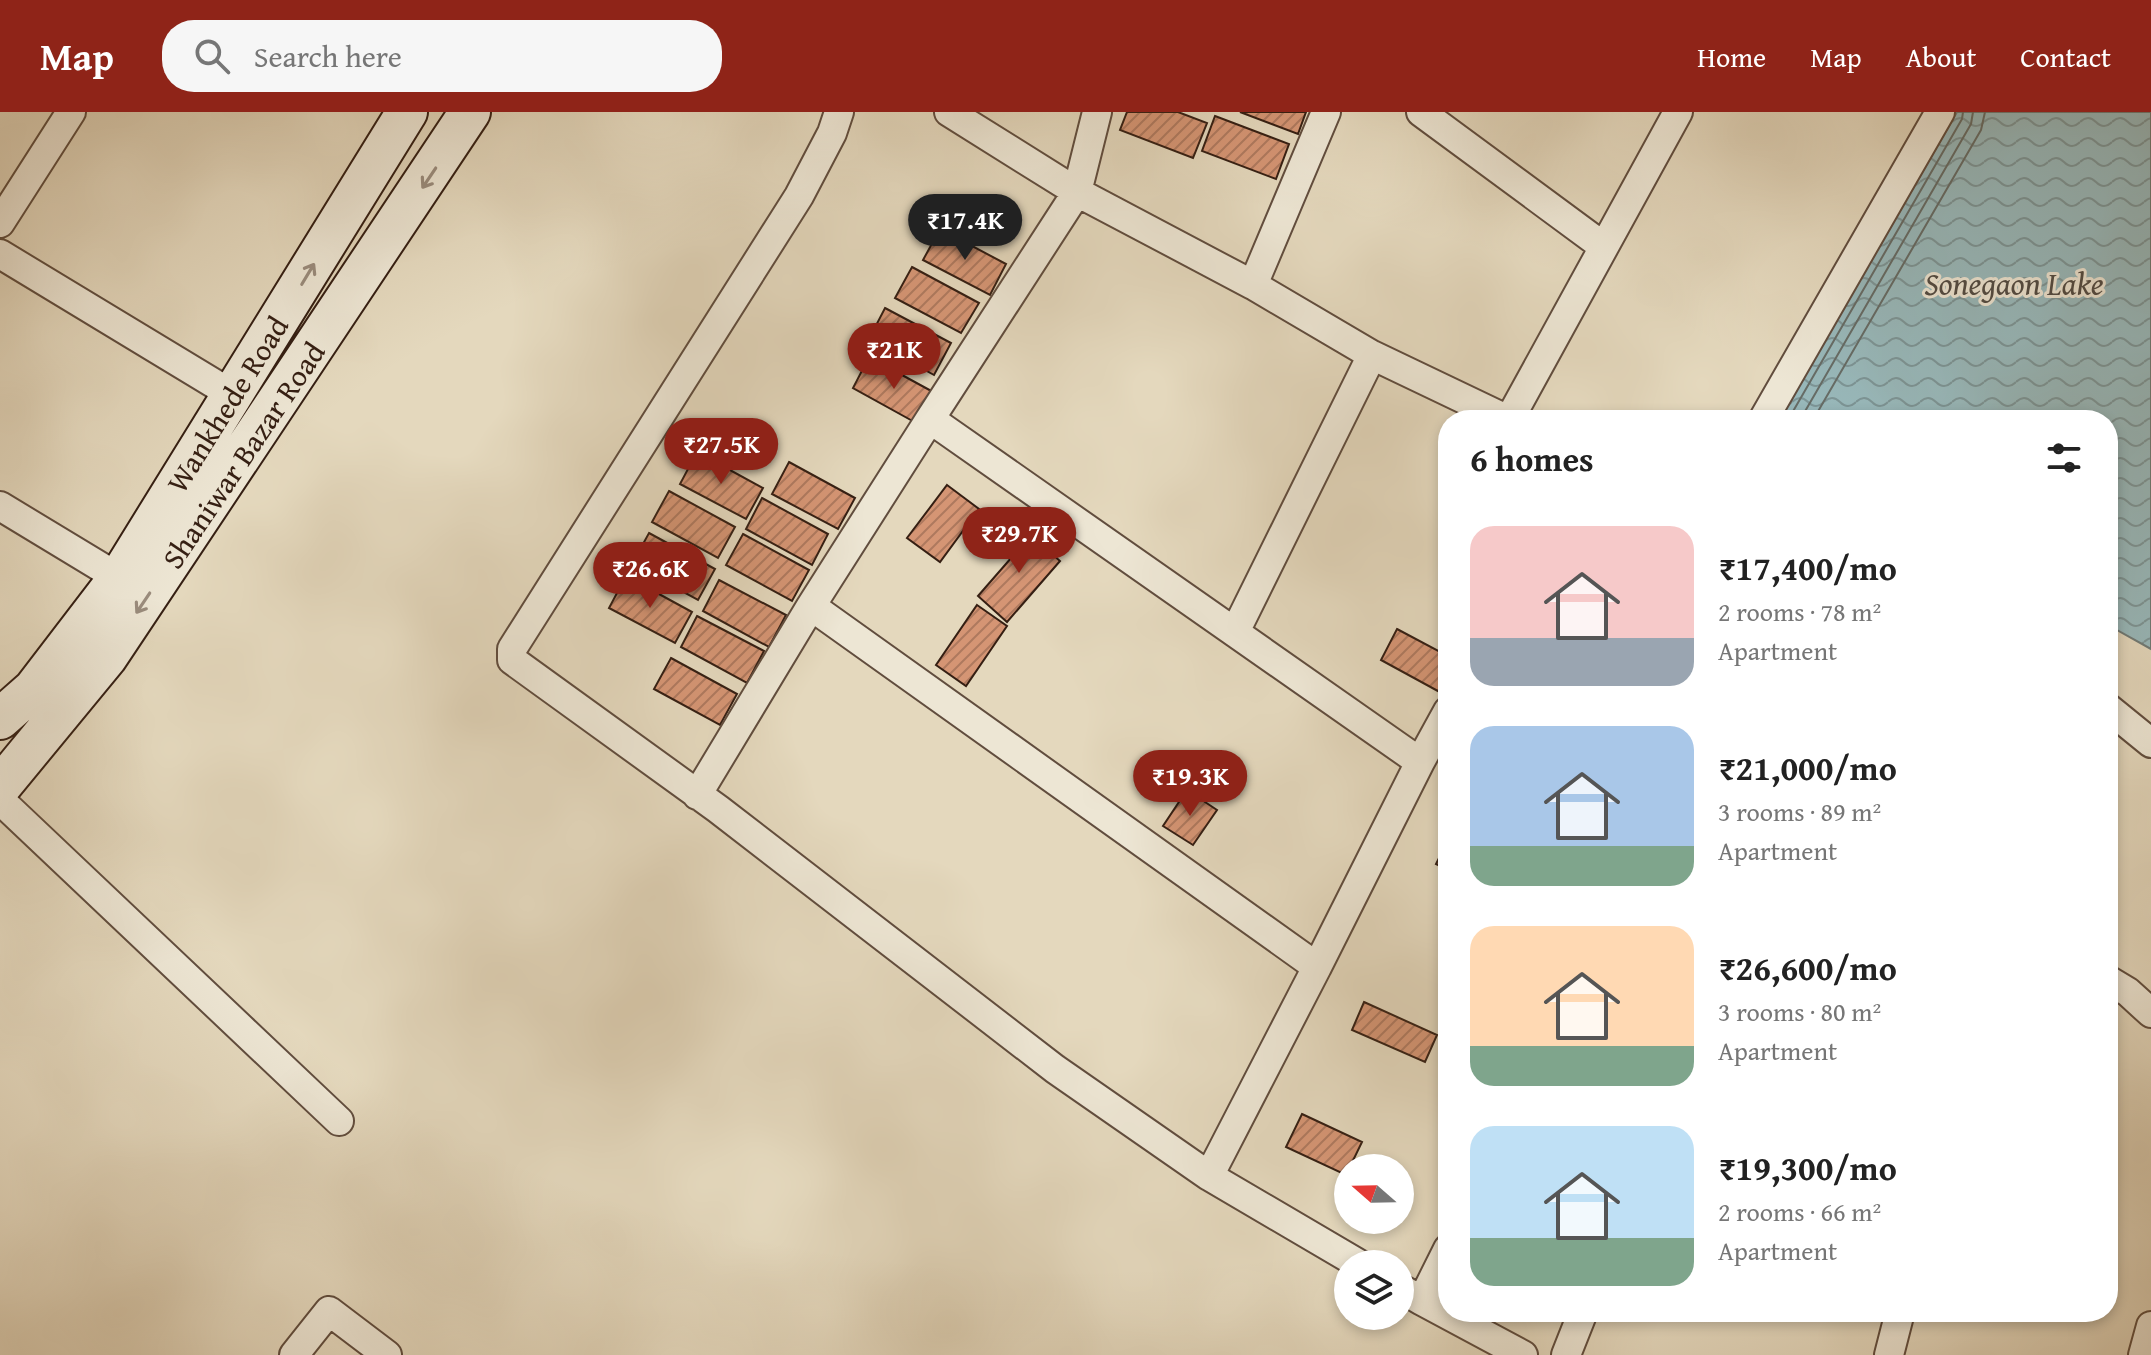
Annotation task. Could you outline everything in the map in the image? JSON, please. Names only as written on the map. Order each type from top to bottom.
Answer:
[{"type":"main road","name":"Wankhede Road","points":[[0,719],[34,689],[119,578],[407,112]]},
{"type":"main road","name":"Shaniwar Bazar Road","points":[[0,787],[107,657],[470,112]]},
{"type":"street","points":[[0,223],[71,112]]},
{"type":"street","points":[[839,112],[832,133],[799,196],[512,649],[512,660],[718,809],[1055,1069],[1209,1176],[1335,1250]]},
{"type":"street","points":[[949,112],[1077,192],[1253,285],[1372,355],[1487,410]]},
{"type":"street","points":[[697,795],[811,606],[1077,192],[1097,112]]},
{"type":"street","points":[[1253,285],[1326,112]]},
{"type":"street","points":[[1421,112],[1604,247]]},
{"type":"street","points":[[1514,410],[1678,112]]},
{"type":"street","points":[[1769,410],[1940,112]]},
{"type":"street","points":[[0,254],[233,395]]},
{"type":"street","points":[[1235,632],[1372,355]]},
{"type":"street","points":[[930,419],[1420,762]]},
{"type":"street","points":[[0,506],[119,578]]},
{"type":"street","points":[[811,606],[1317,967]]},
{"type":"street","points":[[2118,716],[2151,743]]},
{"type":"street","points":[[1209,1176],[1438,729]]},
{"type":"street","points":[[0,800],[339,1121]]},
{"type":"street","points":[[2118,986],[2151,1013]]},
{"type":"street","points":[[1414,1290],[1438,1261]]},
{"type":"street","points":[[1414,1296],[1438,1309]]},
{"type":"street","points":[[294,1355],[329,1311],[387,1355]]},
{"type":"street","points":[[1462,1322],[1523,1355]]},
{"type":"street","points":[[1566,1355],[1579,1322]]},
{"type":"street","points":[[1889,1355],[1897,1322]]},
{"type":"street","points":[[2143,1355],[2151,1326]]},
{"type":"water","name":"Sonegaon Lake","points":[[1957,112],[2151,112],[2151,649],[2118,631],[2118,410],[1785,410]]},
{"type":"building","points":[[1127,112],[1178,112],[1207,123],[1193,158],[1120,130]]},
{"type":"building","points":[[1240,112],[1306,112],[1298,134]]},
{"type":"building","points":[[1215,116],[1289,144],[1276,179],[1202,151]]},
{"type":"building","points":[[940,229],[1006,264],[990,295],[923,260]]},
{"type":"building","points":[[912,267],[979,303],[961,333],[895,298]]},
{"type":"building","points":[[885,308],[951,343],[934,375],[869,339]]},
{"type":"building","points":[[869,357],[935,393],[918,424],[853,388]]},
{"type":"building","points":[[697,452],[763,488],[746,519],[680,484]]},
{"type":"building","points":[[789,462],[855,498],[838,529],[772,494]]},
{"type":"building","points":[[947,485],[979,509],[940,562],[907,538]]},
{"type":"building","points":[[669,491],[735,527],[718,558],[652,522]]},
{"type":"building","points":[[762,498],[828,534],[812,565],[746,529]]},
{"type":"building","points":[[1023,528],[1060,561],[1007,622],[978,596],[1012,557],[1005,550]]},
{"type":"building","points":[[649,533],[715,569],[698,600],[632,564]]},
{"type":"building","points":[[743,534],[809,570],[792,601],[726,565]]},
{"type":"building","points":[[626,576],[692,612],[675,643],[609,608]]},
{"type":"building","points":[[719,580],[786,615],[769,647],[703,611]]},
{"type":"building","points":[[977,605],[1007,626],[966,686],[936,665]]},
{"type":"building","points":[[697,616],[764,651],[747,683],[681,647]]},
{"type":"building","points":[[1397,629],[1438,651],[1438,691],[1381,660]]},
{"type":"building","points":[[671,658],[737,694],[720,725],[654,689]]},
{"type":"building","points":[[1187,790],[1217,810],[1193,845],[1163,826]]},
{"type":"building","points":[[1364,1002],[1437,1035],[1425,1062],[1352,1030]]},
{"type":"building","points":[[1302,1114],[1362,1142],[1356,1154],[1334,1154],[1334,1169],[1286,1147]]}]
